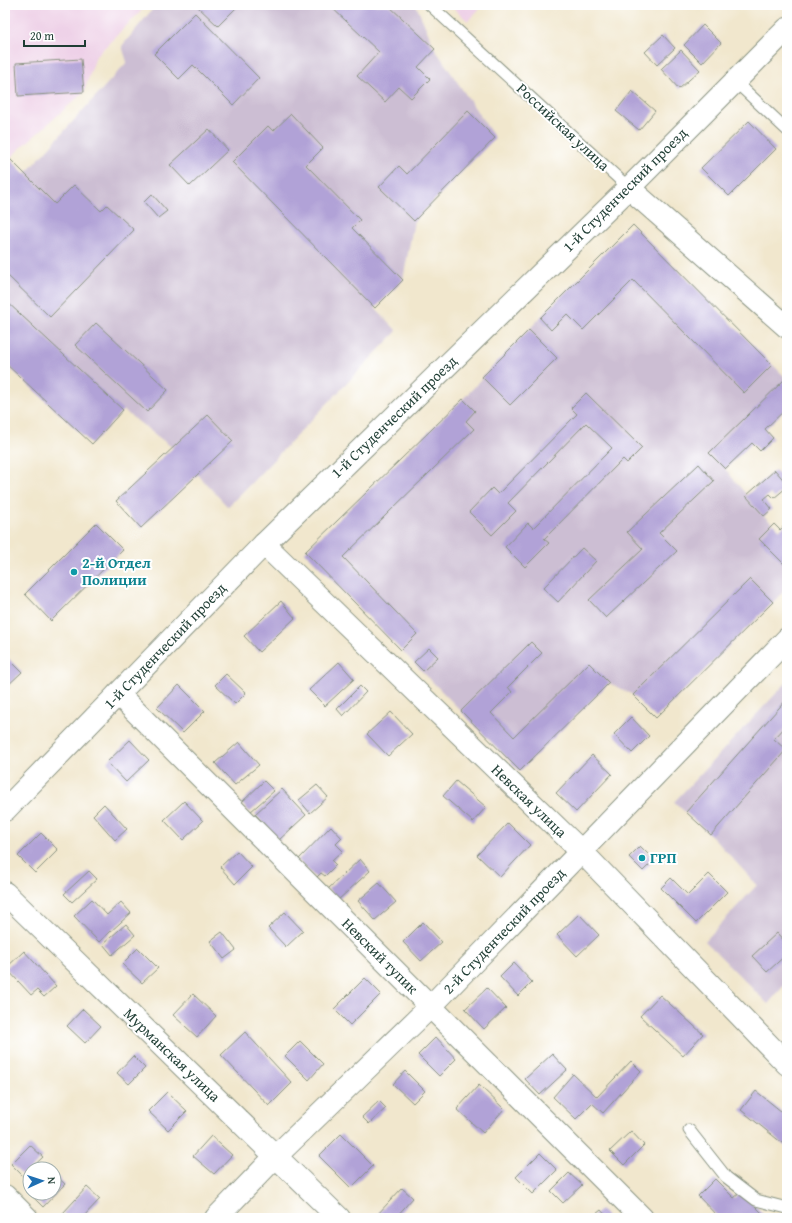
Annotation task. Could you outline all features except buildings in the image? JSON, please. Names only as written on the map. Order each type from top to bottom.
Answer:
[{"type":"street","name":"1-й Студенческий проезд","points":[[5,810],[264,544],[629,188],[787,29]]},
{"type":"street","name":"Российская улица","points":[[629,188],[787,327]]},
{"type":"street","name":"Невская улица","points":[[264,544],[582,852],[787,1064]]},
{"type":"street","name":"2-й Студенческий проезд","points":[[216,1218],[276,1156],[430,1007],[787,639]]},
{"type":"street","name":"Невский тупик","points":[[118,694],[642,1218]]},
{"type":"street","name":"Мурманская улица","points":[[5,893],[339,1218]]},
{"type":"street","points":[[5,1196],[27,1218]]},
{"type":"lane","name":"Российская улица","points":[[430,5],[629,188]]},
{"type":"lane","points":[[735,81],[787,130]]},
{"type":"lane","points":[[689,1130],[726,1177],[756,1200],[787,1208]]},
{"type":"shaded area","points":[[5,5],[147,5],[96,56],[84,92],[5,162]]},
{"type":"shaded area","points":[[156,5],[416,5],[435,49],[495,138],[414,221],[403,280],[375,308],[397,331],[228,507],[173,448],[123,410],[5,300],[5,196],[127,62],[122,46]]},
{"type":"shaded area","points":[[450,5],[483,5],[468,21]]},
{"type":"shaded area","points":[[633,225],[787,379],[787,408],[725,469],[764,516],[787,537],[787,588],[656,718],[633,695],[609,683],[520,771],[305,552],[463,399],[540,318]]},
{"type":"shaded area","points":[[787,682],[787,982],[768,1004],[705,941],[757,885],[711,835],[674,802]]},
{"type":"place","name":"2-й Отдел Полиции","points":[[74,572]]},
{"type":"place","name":"ГРП","points":[[642,858]]}]
